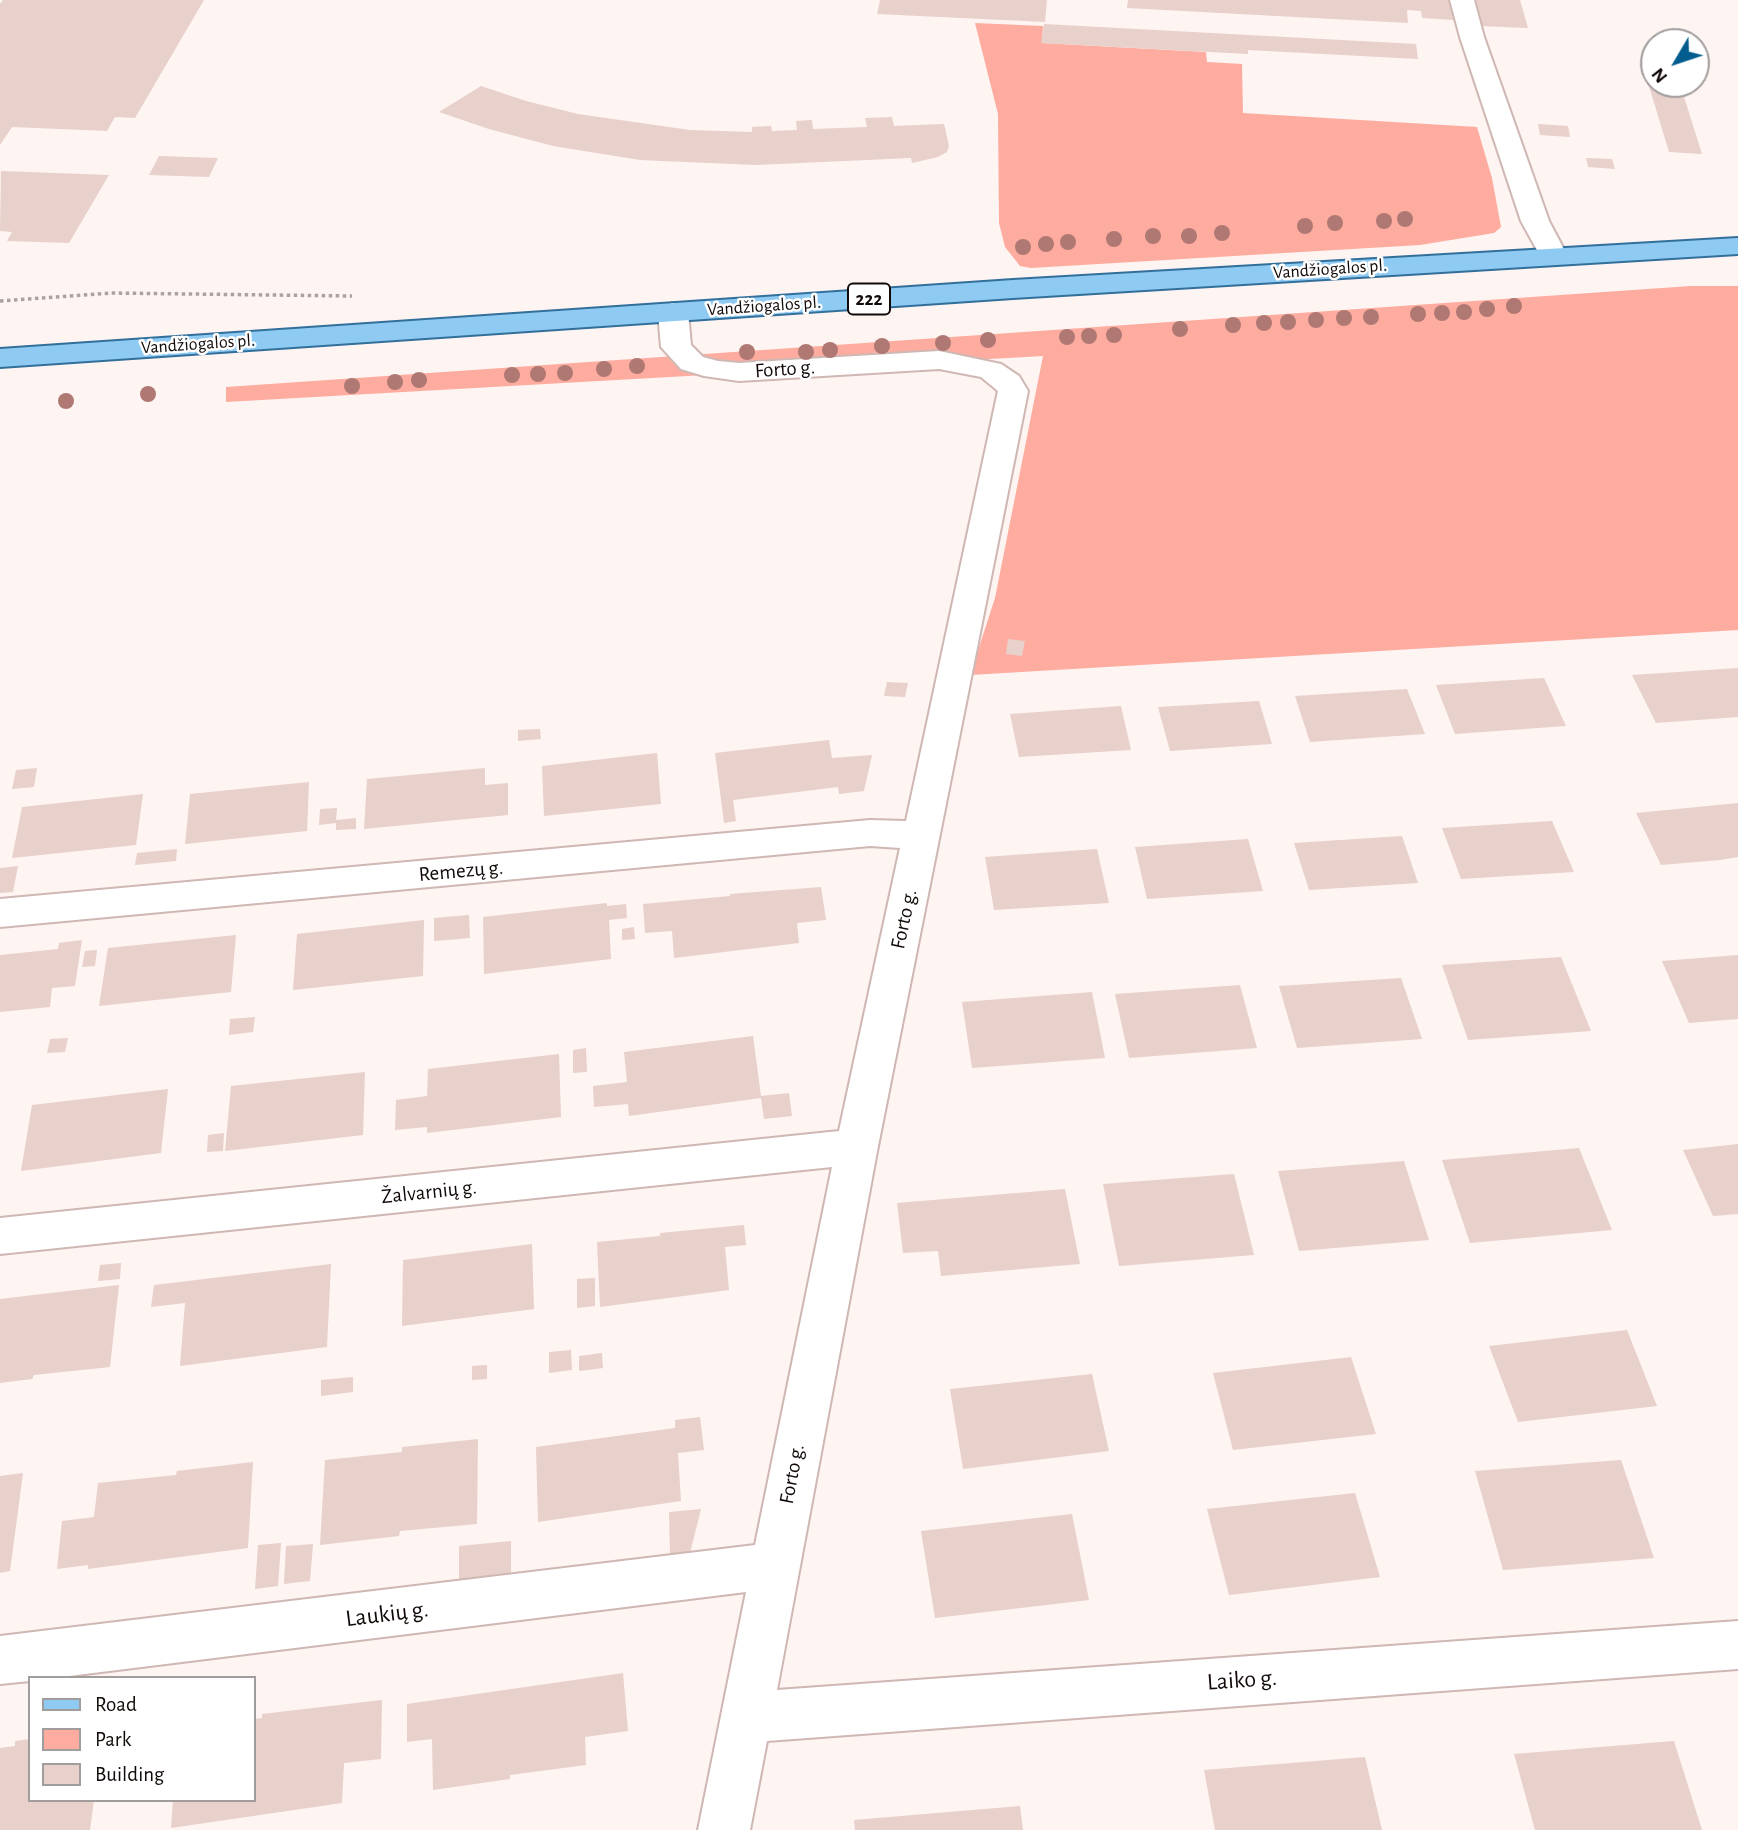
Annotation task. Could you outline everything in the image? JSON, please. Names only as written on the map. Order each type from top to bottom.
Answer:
[{"type":"main road","name":"Vandžiogalos pl.","points":[[0,358],[1553,255],[1738,246]]},
{"type":"street","points":[[1462,0],[1480,64],[1535,221],[1553,255]]},
{"type":"street","name":"Forto g.","points":[[673,313],[676,347],[692,363],[715,370],[739,372],[939,360],[990,370],[1008,382],[1013,391],[857,1146],[724,1830]]},
{"type":"street","name":"Remezų g.","points":[[0,913],[870,834],[921,835]]},
{"type":"street","name":"Žalvarnių g.","points":[[0,1236],[857,1146]]},
{"type":"street","name":"Laukių g.","points":[[0,1660],[774,1566]]},
{"type":"street","name":"Laiko g.","points":[[745,1717],[1738,1645]]},
{"type":"green space","points":[[975,23],[1043,26],[1042,43],[1206,52],[1207,62],[1242,64],[1243,113],[1477,127],[1492,178],[1501,227],[1494,233],[1420,245],[1031,268],[1020,266],[1005,247],[999,223],[998,114]]},
{"type":"green space","points":[[1691,286],[1738,286],[1738,630],[970,675],[995,598],[1043,356],[226,402],[226,387]]},
{"type":"building","points":[[3,0],[204,0],[135,118],[115,117],[107,131],[12,127],[0,145],[0,4]]},
{"type":"building","points":[[880,0],[1047,0],[1045,22],[877,14]]},
{"type":"building","points":[[1128,0],[1451,0],[1453,20],[1422,18],[1421,11],[1407,10],[1408,23],[1127,8]]},
{"type":"building","points":[[1473,0],[1520,0],[1528,28],[1480,26]]},
{"type":"building","points":[[1044,24],[1416,44],[1418,59],[1248,50],[1248,54],[1041,43]]},
{"type":"building","points":[[481,86],[578,114],[690,130],[752,132],[752,127],[771,126],[772,131],[797,130],[796,121],[812,120],[813,129],[867,127],[865,118],[892,117],[894,126],[944,124],[949,146],[947,152],[938,157],[912,163],[911,158],[756,165],[640,160],[553,146],[439,112]]},
{"type":"building","points":[[1653,98],[1684,98],[1702,154],[1669,152]]},
{"type":"building","points":[[1538,124],[1568,126],[1570,137],[1540,135]]},
{"type":"building","points":[[159,156],[218,158],[209,177],[149,175]]},
{"type":"building","points":[[1586,158],[1612,159],[1615,169],[1588,167]]},
{"type":"building","points":[[1,171],[109,175],[69,243],[7,241],[12,232],[0,231]]},
{"type":"building","points":[[1008,639],[1025,641],[1022,656],[1006,654]]},
{"type":"building","points":[[1738,668],[1738,717],[1656,723],[1632,675]]},
{"type":"building","points":[[1544,678],[1566,726],[1455,734],[1436,685]]},
{"type":"building","points":[[887,682],[908,683],[905,697],[884,696]]},
{"type":"building","points":[[1407,689],[1425,734],[1310,742],[1295,696]]},
{"type":"building","points":[[1259,701],[1272,744],[1170,751],[1158,707]]},
{"type":"building","points":[[1121,706],[1131,750],[1019,757],[1010,714]]},
{"type":"building","points":[[540,729],[541,739],[518,741],[518,730]]},
{"type":"building","points":[[829,740],[832,758],[872,755],[864,791],[839,794],[838,787],[733,800],[736,821],[724,823],[715,753]]},
{"type":"building","points":[[657,753],[661,804],[544,816],[542,766]]},
{"type":"building","points":[[37,768],[34,787],[12,789],[16,770]]},
{"type":"building","points":[[485,768],[485,785],[508,783],[508,815],[364,829],[367,779]]},
{"type":"building","points":[[309,782],[307,831],[185,844],[190,794]]},
{"type":"building","points":[[143,794],[136,845],[12,858],[22,807]]},
{"type":"building","points":[[1738,803],[1738,857],[1720,860],[1661,865],[1636,813]]},
{"type":"building","points":[[337,808],[336,820],[356,818],[356,829],[336,830],[336,823],[319,825],[320,809]]},
{"type":"building","points":[[1552,821],[1574,872],[1461,879],[1442,828]]},
{"type":"building","points":[[1402,836],[1418,883],[1309,890],[1294,843]]},
{"type":"building","points":[[1248,839],[1263,891],[1147,899],[1135,847]]},
{"type":"building","points":[[177,849],[176,861],[135,865],[137,853]]},
{"type":"building","points":[[1097,849],[1109,903],[994,910],[985,857]]},
{"type":"building","points":[[18,866],[13,892],[0,893],[0,868]]},
{"type":"building","points":[[821,887],[826,920],[797,923],[799,943],[674,958],[672,931],[645,933],[643,904]]},
{"type":"building","points":[[607,903],[607,906],[626,904],[627,918],[609,920],[611,959],[484,974],[483,917]]},
{"type":"building","points":[[469,915],[470,938],[434,941],[434,918]]},
{"type":"building","points":[[424,920],[423,976],[293,990],[297,934]]},
{"type":"building","points":[[634,927],[635,939],[622,940],[622,929]]},
{"type":"building","points":[[236,935],[231,992],[99,1006],[108,948]]},
{"type":"building","points":[[82,940],[75,986],[52,988],[50,1007],[0,1012],[0,955],[58,949],[59,943]]},
{"type":"building","points":[[97,950],[95,966],[82,967],[85,951]]},
{"type":"building","points":[[1738,955],[1738,1019],[1689,1023],[1662,961]]},
{"type":"building","points":[[1561,957],[1591,1031],[1468,1040],[1442,965]]},
{"type":"building","points":[[1401,978],[1422,1039],[1297,1048],[1279,986]]},
{"type":"building","points":[[1240,985],[1257,1048],[1129,1058],[1115,994]]},
{"type":"building","points":[[1092,992],[1105,1058],[972,1068],[962,1002]]},
{"type":"building","points":[[255,1017],[253,1032],[229,1035],[230,1019]]},
{"type":"building","points":[[753,1036],[761,1096],[789,1093],[792,1116],[764,1119],[761,1098],[629,1116],[628,1104],[594,1107],[593,1086],[627,1082],[624,1052]]},
{"type":"building","points":[[68,1038],[65,1052],[47,1053],[50,1039]]},
{"type":"building","points":[[586,1048],[587,1072],[573,1073],[573,1050]]},
{"type":"building","points":[[559,1054],[561,1117],[427,1133],[427,1127],[395,1130],[396,1100],[427,1096],[428,1069]]},
{"type":"building","points":[[365,1072],[363,1135],[225,1151],[231,1086]]},
{"type":"building","points":[[168,1089],[161,1153],[21,1171],[32,1105]]},
{"type":"building","points":[[224,1133],[223,1151],[207,1152],[208,1135]]},
{"type":"building","points":[[1738,1144],[1738,1214],[1713,1216],[1683,1150]]},
{"type":"building","points":[[1579,1148],[1612,1230],[1470,1243],[1442,1160]]},
{"type":"building","points":[[1404,1161],[1429,1240],[1299,1251],[1278,1171]]},
{"type":"building","points":[[1234,1174],[1254,1255],[1119,1266],[1103,1184]]},
{"type":"building","points":[[1065,1189],[1080,1264],[941,1276],[938,1251],[903,1253],[897,1203]]},
{"type":"building","points":[[744,1225],[746,1245],[725,1247],[729,1290],[600,1307],[597,1242]]},
{"type":"building","points":[[532,1244],[534,1309],[402,1326],[403,1260]]},
{"type":"building","points":[[121,1263],[120,1279],[98,1281],[100,1265]]},
{"type":"building","points":[[331,1264],[327,1347],[180,1366],[185,1303],[151,1307],[154,1285]]},
{"type":"building","points":[[595,1278],[595,1306],[577,1308],[577,1279]]},
{"type":"building","points":[[119,1285],[110,1367],[34,1375],[32,1379],[0,1383],[0,1299]]},
{"type":"building","points":[[1627,1330],[1657,1406],[1518,1422],[1489,1346]]},
{"type":"building","points":[[571,1350],[572,1370],[549,1373],[549,1352]]},
{"type":"building","points":[[602,1353],[603,1368],[579,1371],[579,1356]]},
{"type":"building","points":[[1351,1357],[1376,1434],[1233,1450],[1213,1373]]},
{"type":"building","points":[[487,1365],[487,1379],[472,1380],[472,1366]]},
{"type":"building","points":[[1092,1374],[1109,1451],[963,1469],[950,1389]]},
{"type":"building","points":[[353,1377],[353,1392],[321,1396],[321,1380]]},
{"type":"building","points":[[700,1417],[704,1450],[678,1453],[681,1501],[538,1522],[536,1447],[675,1428],[675,1420]]},
{"type":"building","points":[[478,1439],[477,1524],[400,1531],[399,1536],[320,1545],[325,1460],[402,1452],[402,1447]]},
{"type":"building","points":[[1621,1460],[1654,1558],[1503,1570],[1475,1471]]},
{"type":"building","points":[[253,1462],[248,1548],[88,1569],[88,1565],[57,1569],[62,1521],[94,1517],[98,1483],[176,1475],[177,1471]]},
{"type":"building","points":[[23,1473],[10,1571],[0,1573],[0,1476]]},
{"type":"building","points":[[1355,1493],[1380,1577],[1229,1595],[1207,1509]]},
{"type":"building","points":[[701,1509],[690,1553],[670,1555],[669,1512]]},
{"type":"building","points":[[1072,1514],[1089,1600],[935,1618],[921,1531]]},
{"type":"building","points":[[511,1541],[511,1576],[459,1582],[459,1546]]},
{"type":"building","points":[[281,1543],[278,1586],[255,1589],[258,1545]]},
{"type":"building","points":[[313,1544],[310,1581],[284,1584],[286,1546]]},
{"type":"building","points":[[623,1673],[628,1731],[585,1737],[586,1765],[510,1775],[510,1779],[433,1790],[432,1739],[407,1742],[407,1704]]},
{"type":"building","points":[[382,1700],[381,1759],[344,1763],[342,1803],[171,1828],[173,1802],[256,1802],[256,1719],[262,1718],[262,1714]]},
{"type":"building","points":[[28,1739],[28,1802],[94,1802],[90,1830],[0,1830],[0,1748],[15,1746],[15,1741]]},
{"type":"building","points":[[1674,1741],[1702,1830],[1535,1830],[1514,1754]]},
{"type":"building","points":[[1365,1757],[1382,1830],[1215,1830],[1204,1770]]},
{"type":"building","points":[[1020,1806],[1023,1830],[855,1830],[854,1820]]}]
